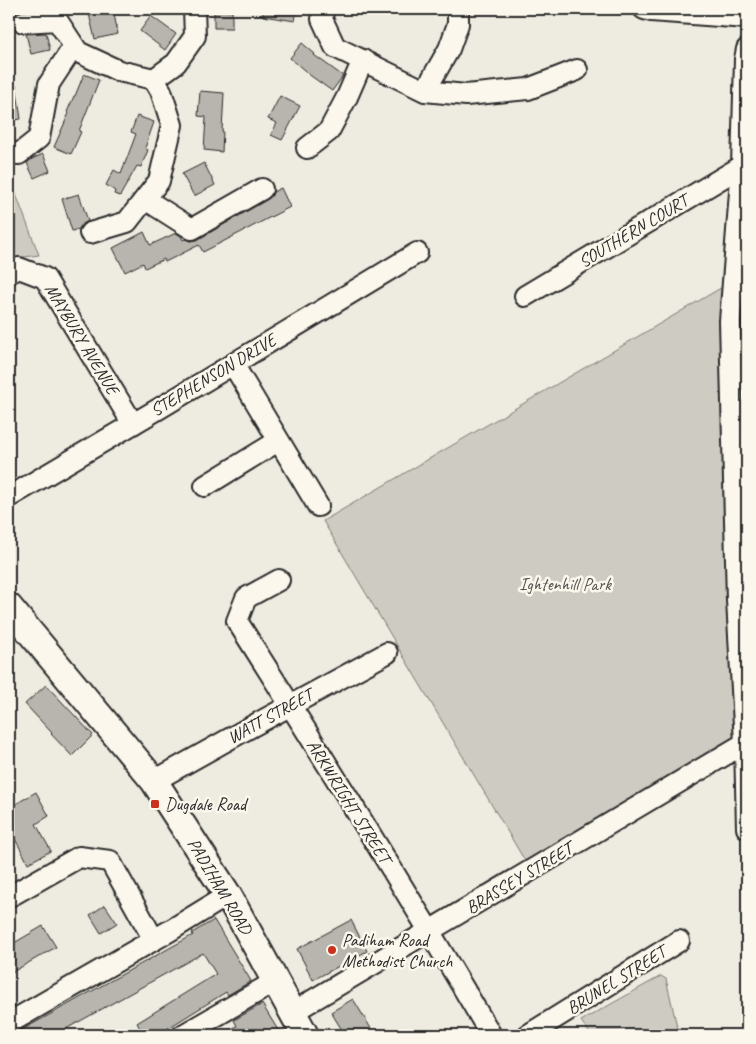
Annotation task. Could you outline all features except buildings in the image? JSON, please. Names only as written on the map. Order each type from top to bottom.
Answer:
[{"type":"main road","name":"PADIHAM ROAD","points":[[9,607],[154,781],[228,895],[305,1035]]},
{"type":"street","points":[[154,79],[176,63],[195,36],[194,9]]},
{"type":"street","points":[[323,9],[322,19],[334,47],[424,90],[466,95],[528,89],[577,70]]},
{"type":"street","points":[[424,90],[449,49],[458,24],[458,9]]},
{"type":"street","points":[[644,9],[747,18]]},
{"type":"street","points":[[22,22],[56,14],[78,52],[118,71],[154,79],[162,91],[172,125],[159,181],[127,222],[90,233]]},
{"type":"street","points":[[9,153],[19,154],[39,138],[49,84],[74,46]]},
{"type":"street","points":[[747,49],[745,59],[742,230],[730,321],[737,600],[745,743],[747,828]]},
{"type":"street","points":[[307,148],[329,131],[347,97],[362,60]]},
{"type":"street","name":"SOUTHERN COURT","points":[[525,296],[744,165]]},
{"type":"street","points":[[145,199],[192,229],[262,189]]},
{"type":"street","name":"STEPHENSON DRIVE","points":[[9,497],[417,253]]},
{"type":"street","name":"MAYBURY AVENUE","points":[[14,271],[45,278],[132,424]]},
{"type":"street","points":[[233,364],[318,506]]},
{"type":"street","points":[[204,486],[278,441]]},
{"type":"street","name":"ARKWRIGHT STREET","points":[[278,580],[246,598],[237,621],[430,931],[491,1035]]},
{"type":"street","name":"WATT STREET","points":[[154,781],[387,652]]},
{"type":"street","name":"BRASSEY STREET","points":[[293,1012],[745,743]]},
{"type":"street","points":[[12,895],[79,857],[110,861],[154,940]]},
{"type":"street","points":[[9,1023],[154,940],[228,895]]},
{"type":"street","name":"BRUNEL STREET","points":[[528,1035],[679,941]]},
{"type":"street","points":[[183,1035],[276,981]]},
{"type":"green space","points":[[9,176],[39,255],[9,259]]},
{"type":"green space","name":"Ightenhill Park","points":[[731,282],[745,743],[531,871],[323,521]]},
{"type":"green space","points":[[661,976],[666,979],[679,1035],[591,1035],[581,1021]]},
{"type":"place","name":"Dugdale Road","points":[[155,804]]},
{"type":"place","name":"Padiham Road Methodist Church","points":[[332,950]]}]
